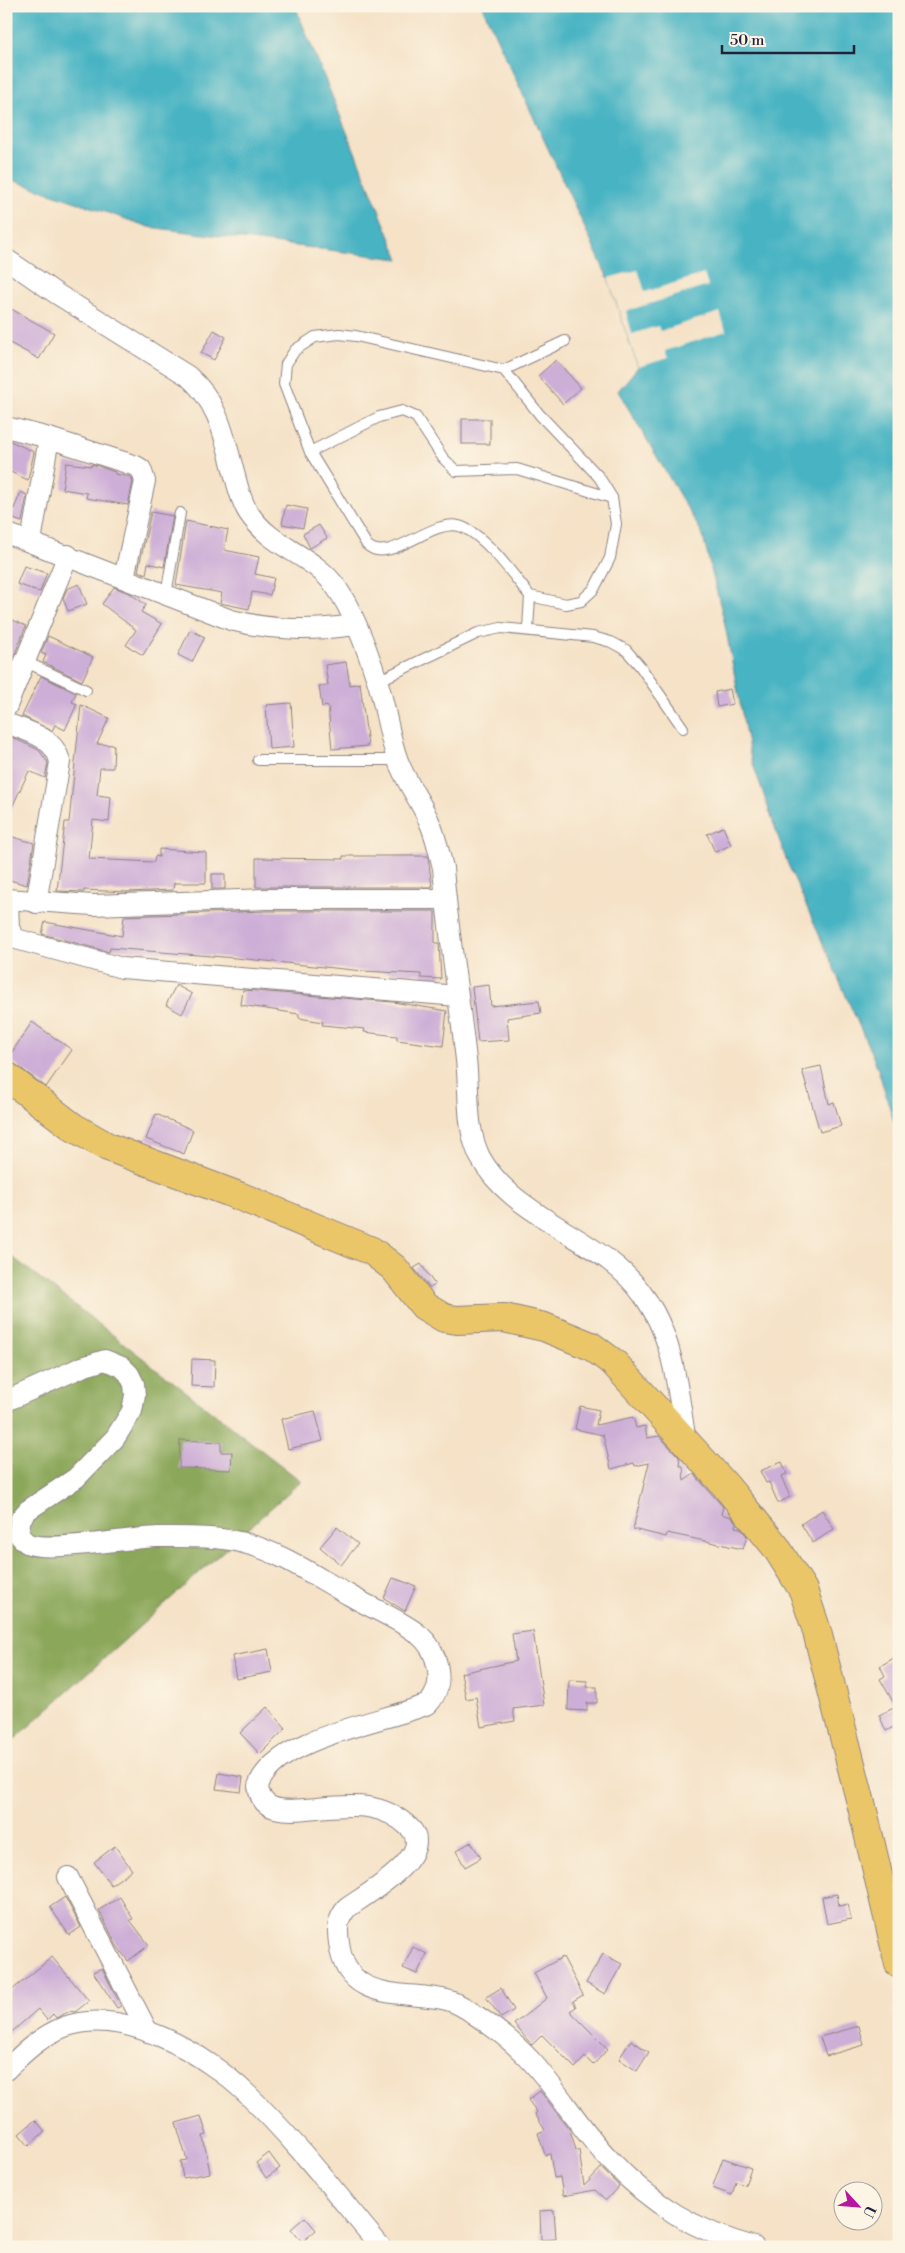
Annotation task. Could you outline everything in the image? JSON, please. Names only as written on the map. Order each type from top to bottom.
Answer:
[{"type":"highway","points":[[6,1076],[73,1127],[108,1147],[239,1196],[372,1252],[394,1268],[424,1306],[444,1318],[457,1320],[504,1318],[544,1327],[591,1346],[614,1363],[725,1485],[776,1547],[791,1569],[809,1605],[862,1807],[899,1964]]},
{"type":"street","points":[[6,259],[57,294],[188,376],[201,388],[219,418],[239,491],[247,510],[259,527],[274,541],[313,563],[326,574],[337,588],[355,625],[378,681],[387,724],[398,760],[429,820],[437,842],[443,868],[473,1140],[480,1157],[491,1174],[506,1190],[528,1208],[595,1250],[626,1276],[643,1294],[664,1335],[672,1362],[686,1442]]},
{"type":"street","points":[[6,426],[136,466],[145,475],[124,578]]},
{"type":"street","points":[[31,541],[49,438]]},
{"type":"street","points":[[6,533],[68,555],[231,620],[257,627],[314,630],[355,625]]},
{"type":"street","points":[[6,708],[68,555]]},
{"type":"street","points":[[6,723],[52,744],[58,752],[60,762],[36,902]]},
{"type":"street","points":[[446,898],[266,899],[93,905],[7,899],[9,929],[16,940],[104,965],[458,996]]},
{"type":"street","points":[[6,1401],[82,1367],[105,1360],[122,1367],[134,1384],[135,1395],[132,1412],[115,1438],[76,1478],[40,1500],[21,1518],[18,1534],[29,1544],[51,1546],[156,1537],[217,1539],[245,1543],[280,1558],[406,1626],[430,1646],[434,1654],[438,1680],[434,1698],[428,1704],[345,1728],[307,1744],[265,1771],[258,1786],[262,1799],[272,1807],[298,1810],[346,1805],[373,1806],[402,1821],[414,1833],[416,1844],[407,1862],[347,1908],[340,1918],[339,1944],[345,1967],[353,1977],[363,1984],[380,1991],[448,2000],[471,2011],[522,2051],[611,2162],[660,2205],[698,2227],[754,2247]]},
{"type":"street","points":[[68,1877],[148,2032]]},
{"type":"street","points":[[6,2070],[26,2050],[64,2027],[99,2020],[115,2022],[148,2032],[202,2060],[248,2094],[381,2247]]},
{"type":"lane","points":[[504,370],[540,415],[599,477],[612,498],[616,524],[610,558],[594,589],[582,601],[566,604],[530,596],[478,538],[461,527],[451,525],[436,528],[383,552],[372,550],[367,545],[310,452],[284,384],[286,364],[295,350],[316,337],[339,334],[356,336],[504,370],[565,341]]},
{"type":"lane","points":[[310,452],[379,417],[402,411],[416,417],[443,458],[456,471],[517,469],[612,498]]},
{"type":"lane","points":[[166,595],[180,513]]},
{"type":"lane","points":[[528,629],[530,596]]},
{"type":"lane","points":[[378,681],[478,633],[501,628],[528,629],[592,637],[611,642],[626,650],[640,666],[683,728]]},
{"type":"lane","points":[[26,662],[86,690]]},
{"type":"lane","points":[[258,760],[398,760]]},
{"type":"green space","points":[[6,1252],[301,1481],[6,1747]]},
{"type":"water","points":[[6,6],[295,6],[399,259],[149,227],[6,178]]},
{"type":"water","points":[[482,6],[899,6],[899,1137],[877,1066],[787,862],[750,755],[724,620],[702,533],[618,391],[638,367],[608,278]]},
{"type":"pier","points":[[638,270],[645,292],[704,274],[708,286],[626,311],[632,334],[658,326],[660,331],[720,312],[726,331],[665,351],[668,358],[638,367],[608,278]]},
{"type":"building","points":[[6,306],[54,333],[39,359],[6,341]]},
{"type":"building","points":[[214,330],[226,337],[214,360],[201,353]]},
{"type":"building","points":[[556,360],[581,388],[563,404],[538,376]]},
{"type":"building","points":[[462,419],[490,419],[490,444],[462,444]]},
{"type":"building","points":[[6,439],[34,452],[28,480],[6,470]]},
{"type":"building","points":[[66,463],[92,466],[92,464],[115,472],[115,474],[131,477],[133,482],[128,505],[86,498],[87,493],[62,489]]},
{"type":"building","points":[[21,492],[27,495],[22,522],[10,518]]},
{"type":"building","points":[[286,505],[307,509],[303,528],[282,524]]},
{"type":"building","points":[[151,512],[173,516],[164,567],[148,563],[146,574],[138,571]]},
{"type":"building","points":[[186,521],[228,530],[224,550],[259,557],[255,574],[274,578],[270,595],[252,592],[249,609],[220,603],[222,593],[176,585]]},
{"type":"building","points":[[319,525],[327,538],[310,548],[303,534]]},
{"type":"building","points":[[24,566],[47,573],[40,592],[17,584]]},
{"type":"building","points":[[79,584],[87,604],[68,611],[63,598],[67,589]]},
{"type":"building","points":[[114,587],[131,594],[146,605],[141,612],[162,624],[143,655],[126,645],[136,630],[102,604]]},
{"type":"building","points":[[6,617],[26,626],[6,676]]},
{"type":"building","points":[[190,630],[205,637],[192,662],[178,655]]},
{"type":"building","points":[[48,636],[93,657],[82,681],[43,662],[46,655],[41,653]]},
{"type":"building","points":[[346,662],[350,685],[360,683],[368,746],[332,749],[328,706],[322,707],[319,686],[328,685],[325,665]]},
{"type":"building","points":[[41,676],[76,693],[72,702],[77,704],[65,730],[55,725],[52,731],[22,716]]},
{"type":"building","points":[[730,689],[733,704],[717,707],[715,692]]},
{"type":"building","points":[[291,703],[294,747],[269,749],[266,705]]},
{"type":"building","points":[[81,705],[109,718],[97,744],[114,745],[113,768],[100,768],[97,795],[111,797],[109,822],[93,820],[89,859],[154,862],[155,856],[159,857],[159,849],[204,852],[206,853],[206,883],[174,883],[173,890],[127,892],[57,891],[65,822],[69,822]]},
{"type":"building","points":[[11,737],[39,750],[48,763],[45,778],[29,771],[6,820],[6,747]]},
{"type":"building","points":[[723,827],[731,845],[715,852],[707,834]]},
{"type":"building","points":[[6,835],[34,843],[27,885],[6,879]]},
{"type":"building","points":[[343,856],[428,856],[432,887],[256,887],[256,858],[343,859]]},
{"type":"building","points":[[212,874],[225,874],[225,889],[212,889]]},
{"type":"building","points":[[266,911],[435,911],[435,943],[439,943],[441,979],[421,978],[421,974],[363,971],[236,958],[110,948],[109,952],[42,934],[45,922],[122,936],[124,916]]},
{"type":"building","points":[[176,985],[192,994],[182,1014],[166,1005]]},
{"type":"building","points":[[489,985],[491,1006],[539,1001],[541,1013],[507,1018],[509,1040],[478,1042],[472,987]]},
{"type":"building","points":[[243,990],[393,1002],[447,1011],[443,1046],[397,1040],[397,1036],[364,1032],[365,1029],[322,1025],[323,1022],[299,1018],[299,1014],[241,1005]]},
{"type":"building","points":[[32,1022],[72,1050],[46,1087],[15,1064],[6,1061]]},
{"type":"building","points":[[821,1066],[829,1104],[834,1102],[841,1126],[820,1132],[802,1070]]},
{"type":"building","points":[[156,1114],[193,1130],[184,1154],[146,1139]]},
{"type":"building","points":[[421,1264],[435,1285],[430,1288],[414,1268]]},
{"type":"building","points":[[192,1359],[215,1360],[214,1387],[191,1386]]},
{"type":"building","points":[[580,1406],[599,1410],[596,1425],[633,1417],[636,1428],[645,1426],[647,1438],[659,1436],[679,1457],[680,1466],[683,1466],[684,1481],[694,1474],[723,1507],[721,1514],[731,1517],[736,1522],[735,1527],[740,1528],[747,1536],[743,1549],[667,1533],[666,1537],[633,1529],[649,1463],[635,1466],[634,1463],[611,1469],[603,1435],[575,1429]]},
{"type":"building","points":[[315,1411],[323,1441],[288,1449],[281,1419]]},
{"type":"building","points":[[180,1440],[221,1442],[221,1452],[232,1452],[231,1470],[179,1468]]},
{"type":"building","points":[[782,1462],[787,1474],[781,1476],[790,1497],[778,1503],[769,1482],[766,1483],[760,1471]]},
{"type":"building","points":[[822,1510],[834,1529],[813,1543],[801,1524]]},
{"type":"building","points":[[337,1527],[358,1544],[341,1565],[320,1547]]},
{"type":"building","points":[[393,1578],[416,1586],[405,1611],[384,1598]]},
{"type":"building","points":[[533,1631],[544,1705],[513,1709],[515,1721],[481,1727],[476,1697],[466,1699],[461,1673],[516,1661],[512,1634]]},
{"type":"building","points":[[268,1649],[272,1672],[236,1679],[232,1656]]},
{"type":"building","points":[[899,1655],[899,1724],[886,1731],[879,1715],[896,1707],[880,1679],[885,1676],[880,1666]]},
{"type":"building","points":[[569,1680],[587,1681],[587,1687],[597,1687],[597,1703],[587,1703],[587,1711],[568,1710]]},
{"type":"building","points":[[267,1707],[286,1728],[260,1754],[240,1733]]},
{"type":"building","points":[[219,1773],[243,1777],[241,1792],[216,1789]]},
{"type":"building","points":[[471,1842],[481,1858],[465,1867],[456,1851]]},
{"type":"building","points":[[115,1846],[132,1870],[111,1885],[94,1862]]},
{"type":"building","points":[[837,1894],[839,1906],[848,1904],[851,1919],[827,1924],[822,1897]]},
{"type":"building","points":[[65,1897],[81,1927],[69,1935],[50,1907]]},
{"type":"building","points":[[120,1897],[133,1919],[130,1920],[149,1945],[128,1961],[117,1946],[99,1910]]},
{"type":"building","points":[[413,1947],[427,1954],[417,1974],[403,1968]]},
{"type":"building","points":[[603,1954],[622,1964],[605,1994],[586,1983]]},
{"type":"building","points":[[52,1957],[89,2001],[75,2012],[70,2011],[56,2018],[53,2014],[47,2020],[38,2009],[6,2037],[6,1995]]},
{"type":"building","points":[[563,1957],[583,1995],[573,2001],[576,2007],[570,2011],[608,2049],[593,2065],[585,2057],[575,2068],[542,2035],[532,2045],[514,2024],[547,1998],[534,1973]]},
{"type":"building","points":[[102,1968],[121,2006],[117,2008],[93,1972]]},
{"type":"building","points":[[501,1988],[514,2010],[501,2018],[486,1997]]},
{"type":"building","points":[[859,2026],[864,2045],[826,2056],[820,2037]]},
{"type":"building","points":[[631,2040],[649,2052],[637,2071],[619,2059]]},
{"type":"building","points":[[540,2091],[570,2130],[576,2150],[579,2150],[584,2186],[601,2168],[619,2186],[606,2200],[595,2190],[563,2196],[560,2177],[554,2178],[550,2154],[545,2155],[538,2133],[545,2130],[535,2114],[537,2112],[528,2100]]},
{"type":"building","points":[[201,2116],[207,2135],[203,2136],[210,2173],[183,2178],[180,2161],[187,2160],[176,2123]]},
{"type":"building","points":[[35,2120],[45,2131],[29,2146],[19,2134]]},
{"type":"building","points":[[269,2153],[280,2168],[266,2178],[256,2163]]},
{"type":"building","points":[[723,2158],[751,2168],[745,2185],[736,2182],[732,2195],[712,2188]]},
{"type":"building","points":[[554,2210],[556,2239],[541,2240],[540,2211]]},
{"type":"building","points":[[305,2217],[316,2230],[302,2242],[291,2229]]}]
